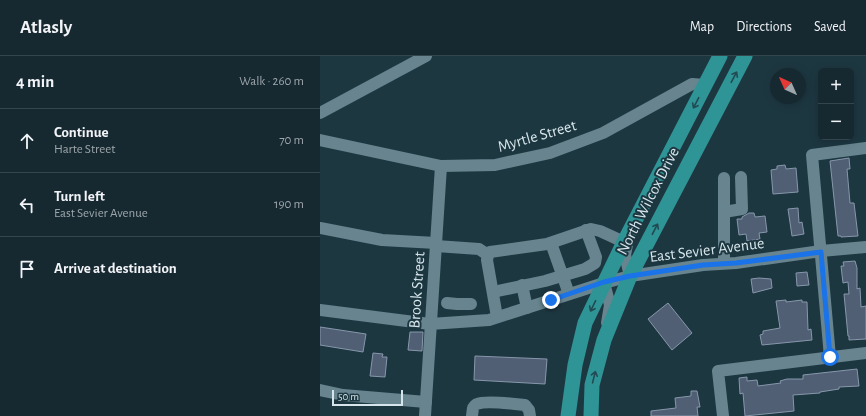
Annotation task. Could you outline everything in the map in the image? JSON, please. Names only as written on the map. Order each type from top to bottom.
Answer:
[{"type":"main road","name":"North Wilcox Drive","points":[[568,416],[575,365],[585,323],[604,282],[720,56]]},
{"type":"main road","name":"North Wilcox Drive","points":[[591,416],[592,385],[604,340],[630,276],[745,56]]},
{"type":"main road","points":[[705,85],[724,95]]},
{"type":"street","points":[[320,113],[426,56]]},
{"type":"street","name":"Myrtle Street","points":[[320,140],[441,166],[495,165],[550,153],[603,133],[692,84],[705,85]]},
{"type":"street","points":[[830,357],[812,155],[866,148]]},
{"type":"street","name":"Brook Street","points":[[425,416],[441,166]]},
{"type":"street","points":[[724,212],[742,209],[741,176]]},
{"type":"street","points":[[724,178],[724,264]]},
{"type":"street","points":[[320,228],[382,240],[480,249],[488,255]]},
{"type":"street","points":[[498,317],[487,260],[490,252],[551,243],[591,229],[627,237],[626,256],[630,276]]},
{"type":"street","points":[[493,292],[545,281],[582,270],[595,263],[596,257],[586,230]]},
{"type":"street","points":[[551,243],[569,294]]},
{"type":"street","name":"East Sevier Avenue","points":[[320,310],[430,324],[489,320],[604,282],[630,276],[703,265],[724,264],[866,247]]},
{"type":"street","points":[[596,257],[603,258],[614,263]]},
{"type":"street","points":[[582,270],[588,288]]},
{"type":"street","points":[[545,281],[551,300]]},
{"type":"street","points":[[604,282],[610,305],[604,340]]},
{"type":"street","points":[[522,285],[527,308]]},
{"type":"street","points":[[458,322],[452,304],[471,304]]},
{"type":"street","points":[[723,416],[718,371],[866,353]]},
{"type":"street","points":[[320,390],[343,395],[426,402]]},
{"type":"street","points":[[472,416],[472,408],[483,402],[514,403],[525,405],[529,410],[530,416]]},
{"type":"building","points":[[849,158],[850,169],[847,169],[850,203],[854,203],[858,236],[841,237],[838,236],[830,161]]},
{"type":"building","points":[[785,165],[786,169],[796,168],[798,192],[773,194],[771,170],[777,169],[777,166]]},
{"type":"building","points":[[798,208],[799,223],[802,222],[804,234],[792,236],[788,209]]},
{"type":"building","points":[[749,213],[754,213],[755,217],[765,216],[767,232],[759,233],[760,239],[747,241],[746,234],[739,235],[737,219],[742,219],[742,217]]},
{"type":"building","points":[[855,261],[857,268],[857,289],[860,288],[861,307],[866,306],[866,339],[849,340],[844,294],[849,294],[848,282],[843,283],[841,266],[844,266],[843,262]]},
{"type":"building","points":[[807,272],[809,285],[797,286],[796,273]]},
{"type":"building","points":[[751,279],[771,279],[772,288],[753,293]]},
{"type":"building","points":[[786,300],[786,302],[802,300],[802,302],[807,302],[808,330],[811,329],[812,340],[762,345],[760,335],[763,334],[763,331],[780,328],[776,301]]},
{"type":"building","points":[[668,303],[692,333],[672,350],[648,319]]},
{"type":"building","points":[[320,327],[366,334],[363,352],[320,345]]},
{"type":"building","points":[[410,332],[423,332],[422,351],[408,350]]},
{"type":"building","points":[[373,353],[383,354],[382,357],[387,357],[385,377],[370,376]]},
{"type":"building","points":[[475,356],[547,359],[545,384],[474,380]]},
{"type":"building","points":[[857,369],[859,386],[839,387],[839,389],[820,393],[793,395],[794,411],[745,416],[743,393],[740,394],[739,378],[747,377],[747,381],[757,380],[758,386],[781,383],[780,381],[787,379],[803,379],[803,375]]},
{"type":"building","points":[[691,391],[697,391],[700,407],[697,407],[698,416],[651,416],[651,411],[676,408],[675,398],[691,396]]},
{"type":"route","points":[[551,300],[604,282],[630,276],[703,265],[736,263],[821,252],[830,357]]}]
